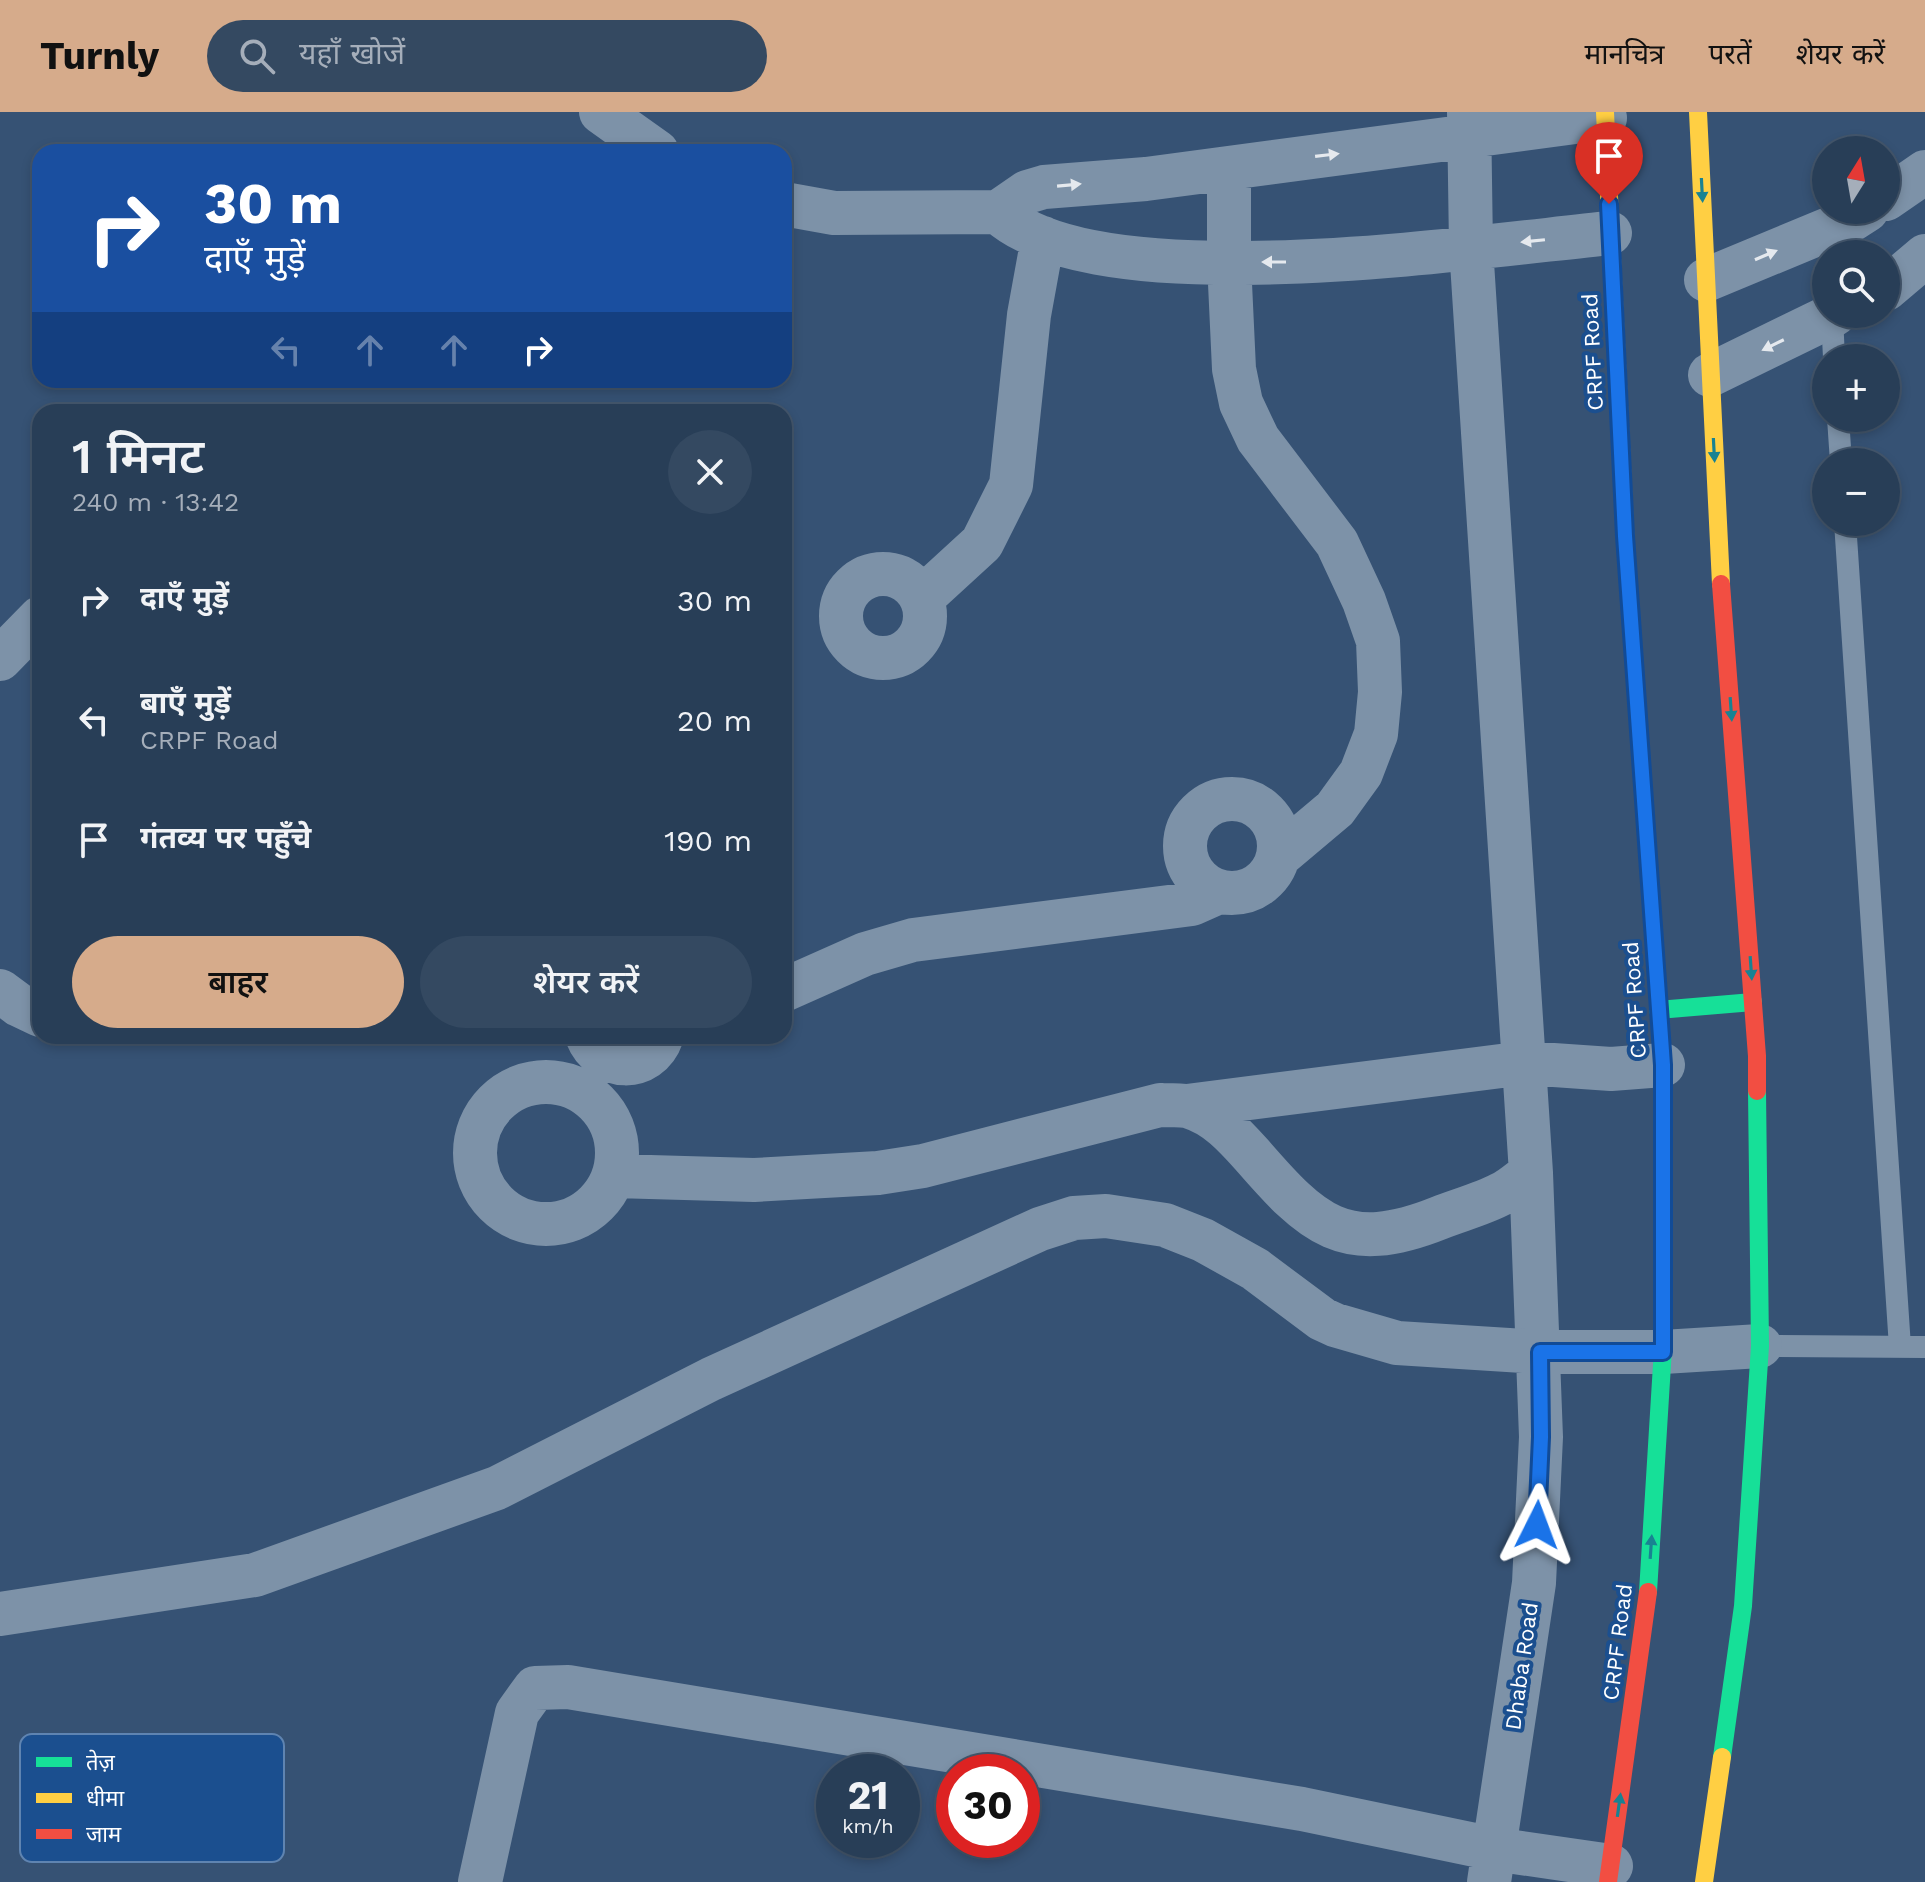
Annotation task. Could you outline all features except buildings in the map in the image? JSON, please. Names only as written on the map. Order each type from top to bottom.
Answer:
[{"type":"street","points":[[601,112],[646,144]]},
{"type":"street","points":[[1698,112],[1718,550],[1757,1056],[1760,1346],[1743,1606],[1704,1882]]},
{"type":"street","points":[[792,205],[834,213],[998,212],[1027,192],[1044,187],[1146,179],[1229,168],[1469,125],[1605,115]]},
{"type":"street","name":"CRPF Road","points":[[1605,115],[1625,536],[1663,1065],[1663,1352],[1649,1587],[1610,1874]]},
{"type":"street","name":"Dhaba Road","points":[[1469,125],[1471,247],[1540,1352],[1541,1437],[1534,1583],[1492,1865]]},
{"type":"street","points":[[1229,168],[1234,369],[1241,403],[1258,439],[1337,543],[1364,601],[1378,641],[1380,692],[1376,734],[1361,773],[1335,809],[1278,857]]},
{"type":"street","points":[[1900,189],[1925,172]]},
{"type":"street","points":[[998,212],[1011,225],[1043,238],[1096,253],[1157,261],[1317,262],[1610,233]]},
{"type":"street","points":[[1834,240],[1852,224]]},
{"type":"street","points":[[922,598],[982,543],[1011,485],[1029,315],[1043,238]]},
{"type":"street","points":[[1706,280],[1812,248]]},
{"type":"street","points":[[1900,277],[1925,256]]},
{"type":"street","points":[[1710,375],[1834,329]]},
{"type":"street","points":[[0,659],[32,626]]},
{"type":"street","points":[[1224,799],[1240,800],[1255,805],[1276,828],[1278,857],[1273,871],[1262,883],[1235,894],[1219,892],[1194,876],[1185,853],[1187,829],[1195,815],[1208,805],[1224,799]]},
{"type":"street","points":[[792,986],[865,954],[913,940],[1192,904],[1219,892]]},
{"type":"street","points":[[0,991],[32,1011]]},
{"type":"street","points":[[1658,1010],[1753,1002]]},
{"type":"street","points":[[591,1044],[604,1059],[615,1064],[629,1064],[652,1054],[658,1044]]},
{"type":"street","points":[[615,1176],[754,1180],[878,1173],[923,1166],[1160,1105],[1187,1106],[1524,1063],[1611,1069],[1663,1065]]},
{"type":"street","points":[[1187,1106],[1210,1115],[1233,1134],[1288,1197],[1316,1220],[1348,1233],[1382,1235],[1413,1228],[1502,1194],[1531,1173]]},
{"type":"street","points":[[0,1614],[255,1575],[497,1488],[711,1379],[1040,1229],[1074,1218],[1106,1216],[1165,1225],[1203,1240],[1255,1269],[1322,1319],[1397,1343],[1540,1352],[1663,1352],[1760,1346]]},
{"type":"street","points":[[480,1882],[517,1713],[535,1688],[568,1687],[1302,1809],[1492,1865],[1610,1874]]},
{"type":"lane","points":[[1846,536],[1900,1347]]},
{"type":"lane","points":[[1760,1346],[1925,1347]]},
{"type":"traffic: fast","points":[[1647,841],[1663,1065],[1664,1332],[1648,1592]]},
{"type":"traffic: fast","points":[[1658,1010],[1753,1002]]},
{"type":"traffic: fast","points":[[1722,1757],[1743,1606],[1760,1346],[1757,1091]]},
{"type":"traffic: slow","points":[[1605,112],[1626,552]]},
{"type":"traffic: slow","points":[[1698,112],[1721,584]]},
{"type":"traffic: slow","points":[[1704,1882],[1722,1757]]},
{"type":"traffic: jam","points":[[1626,552],[1647,841]]},
{"type":"traffic: jam","points":[[1721,584],[1757,1056],[1757,1091]]},
{"type":"traffic: jam","points":[[1608,1882],[1648,1592]]},
{"type":"route","points":[[1537,1525],[1541,1437],[1540,1352],[1663,1352],[1663,1065],[1625,536],[1609,204]]}]
